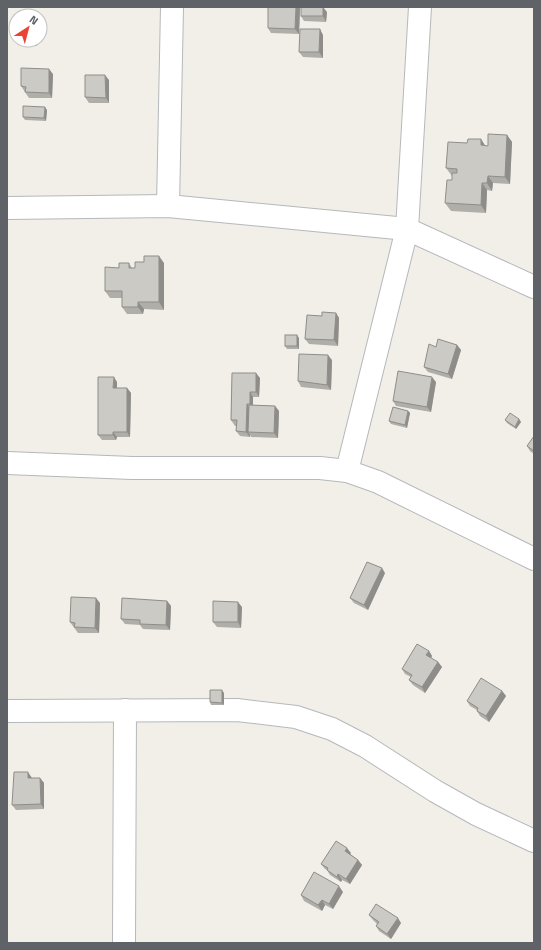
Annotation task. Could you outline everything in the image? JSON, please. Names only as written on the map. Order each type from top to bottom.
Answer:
[{"type":"street","points":[[168,206],[172,7]]},
{"type":"street","points":[[347,471],[407,229],[420,7]]},
{"type":"street","points":[[7,208],[168,206],[407,229],[534,287]]},
{"type":"street","points":[[7,463],[132,468],[320,468],[347,471],[378,482],[534,559]]},
{"type":"street","points":[[124,943],[125,710]]},
{"type":"street","points":[[7,711],[237,710],[296,717],[325,726],[365,746],[436,791],[476,814],[534,841]]},
{"type":"building","points":[[268,7],[296,7],[295,29],[268,28]]},
{"type":"building","points":[[301,7],[323,7],[323,16],[301,16]]},
{"type":"building","points":[[300,29],[320,29],[319,52],[299,52]]},
{"type":"building","points":[[21,68],[49,69],[49,93],[25,92],[26,87],[21,86]]},
{"type":"building","points":[[85,75],[105,75],[106,98],[85,97]]},
{"type":"building","points":[[23,106],[45,107],[44,118],[23,117]]},
{"type":"building","points":[[488,134],[507,135],[505,177],[488,176],[487,183],[482,183],[481,205],[445,203],[447,180],[452,180],[452,173],[457,173],[457,169],[446,168],[448,142],[467,143],[468,139],[481,139],[481,145],[488,146]]},
{"type":"building","points":[[144,256],[159,256],[159,302],[138,302],[138,307],[122,307],[122,291],[105,291],[105,267],[119,268],[119,263],[129,263],[129,268],[135,268],[135,262],[144,262]]},
{"type":"building","points":[[322,312],[336,313],[334,340],[305,339],[307,315],[322,316]]},
{"type":"building","points":[[285,335],[297,335],[297,346],[285,346]]},
{"type":"building","points":[[438,339],[457,345],[448,374],[424,367],[429,344],[436,347]]},
{"type":"building","points":[[299,354],[328,355],[327,385],[298,381]]},
{"type":"building","points":[[398,371],[432,377],[427,407],[393,401]]},
{"type":"building","points":[[232,373],[256,373],[256,392],[250,392],[250,404],[247,404],[246,432],[236,431],[237,420],[231,420]]},
{"type":"building","points":[[98,377],[114,377],[113,388],[127,388],[127,432],[113,432],[113,435],[98,435]]},
{"type":"building","points":[[249,405],[275,406],[274,433],[248,432]]},
{"type":"building","points":[[393,407],[408,411],[405,425],[389,421]]},
{"type":"building","points":[[510,413],[519,419],[515,427],[505,420]]},
{"type":"building","points":[[534,436],[534,451],[527,446]]},
{"type":"building","points":[[367,562],[382,568],[364,605],[350,598]]},
{"type":"building","points":[[71,597],[96,598],[95,628],[74,627],[75,623],[70,622]]},
{"type":"building","points":[[122,598],[167,601],[166,625],[140,624],[140,620],[121,619]]},
{"type":"building","points":[[213,601],[238,602],[238,622],[213,622]]},
{"type":"building","points":[[417,644],[429,651],[426,655],[438,662],[422,687],[409,680],[412,675],[402,669]]},
{"type":"building","points":[[481,678],[502,691],[486,716],[477,711],[478,708],[467,701]]},
{"type":"building","points":[[210,690],[222,690],[222,703],[210,702]]},
{"type":"building","points":[[14,772],[28,772],[28,778],[40,778],[41,804],[12,805]]},
{"type":"building","points":[[336,841],[347,848],[345,851],[358,860],[346,879],[338,874],[337,877],[327,870],[328,868],[321,864]]},
{"type":"building","points":[[314,872],[339,886],[329,904],[322,900],[318,905],[301,895]]},
{"type":"building","points":[[376,904],[398,918],[387,934],[376,926],[379,922],[369,915]]}]
